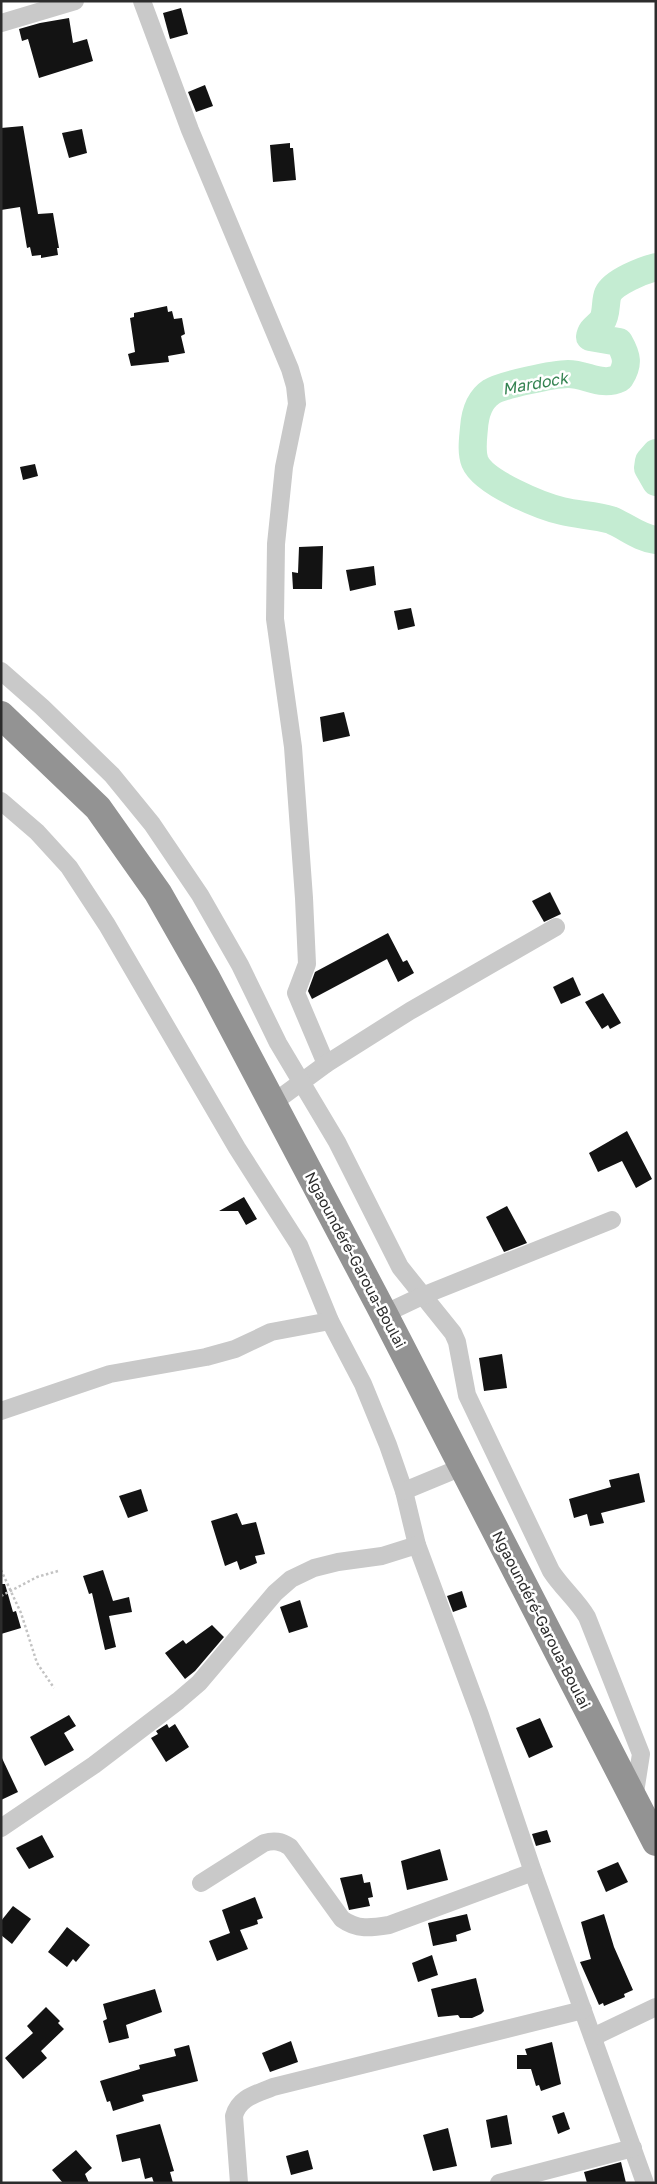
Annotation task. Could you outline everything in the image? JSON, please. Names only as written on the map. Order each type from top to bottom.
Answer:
[{"type":"highway","name":"Ngaoundéré-Garoua-Boulai","points":[[1,715],[98,808],[147,878],[207,979],[384,1314],[656,1842]]},
{"type":"street","points":[[1,23],[75,1]]},
{"type":"street","points":[[142,1],[186,121],[290,369],[295,386],[296,404],[284,467],[276,544],[275,619],[291,728],[304,898],[307,964],[296,993],[326,1064]]},
{"type":"street","points":[[1,671],[42,707],[112,775],[152,824],[200,895],[240,965],[278,1043],[337,1142],[400,1267],[453,1334],[457,1342],[467,1395],[551,1571],[587,1617],[641,1754],[634,1799]]},
{"type":"street","points":[[1,801],[37,832],[69,867],[107,925],[237,1148],[299,1245],[330,1321],[364,1384],[404,1491],[417,1545],[480,1715],[533,1872],[645,2183]]},
{"type":"street","points":[[273,1103],[326,1064],[410,1011],[556,927]]},
{"type":"street","points":[[384,1314],[422,1296],[612,1220]]},
{"type":"street","points":[[1,1411],[110,1374],[206,1357],[235,1349],[271,1332],[330,1321]]},
{"type":"street","points":[[404,1491],[462,1467]]},
{"type":"street","points":[[1,1828],[94,1766],[185,1695],[199,1683],[230,1648],[275,1593],[291,1580],[322,1566],[382,1556],[417,1545]]},
{"type":"street","points":[[201,1883],[264,1843],[272,1840],[282,1842],[290,1847],[342,1919],[351,1926],[363,1928],[389,1925],[533,1872]]},
{"type":"street","points":[[593,2038],[656,2007]]},
{"type":"street","points":[[238,2183],[234,2116],[236,2108],[242,2100],[273,2087],[583,2010]]},
{"type":"street","points":[[499,2183],[633,2148]]},
{"type":"path","points":[[1,1570],[10,1592],[22,1613],[38,1663],[54,1688]]},
{"type":"path","points":[[1,1596],[37,1577],[58,1571]]},
{"type":"building","points":[[181,8],[188,34],[170,39],[163,13]]},
{"type":"building","points":[[69,18],[73,43],[87,39],[93,61],[39,78],[28,39],[22,41],[19,29]]},
{"type":"building","points":[[205,85],[213,106],[196,112],[188,92]]},
{"type":"building","points":[[23,126],[38,214],[53,213],[59,248],[57,248],[58,255],[41,258],[41,255],[32,256],[30,247],[27,248],[20,207],[1,210],[1,128]]},
{"type":"building","points":[[82,129],[87,153],[69,158],[62,133]]},
{"type":"building","points":[[290,143],[290,148],[293,148],[296,180],[273,182],[270,145]]},
{"type":"building","points":[[167,306],[168,312],[172,311],[174,319],[182,318],[185,334],[181,336],[185,353],[168,356],[169,362],[131,366],[128,354],[135,352],[130,318],[134,317],[134,313]]},
{"type":"building","points":[[35,464],[38,476],[23,480],[20,467]]},
{"type":"building","points":[[323,546],[322,589],[293,589],[292,572],[298,573],[299,547]]},
{"type":"building","points":[[374,566],[376,585],[350,591],[346,570]]},
{"type":"building","points":[[411,608],[415,626],[398,630],[394,611]]},
{"type":"building","points":[[344,712],[350,736],[323,742],[320,717]]},
{"type":"building","points":[[550,892],[561,914],[544,922],[532,901]]},
{"type":"building","points":[[388,933],[403,962],[407,960],[414,973],[398,982],[387,959],[312,999],[308,991],[315,972]]},
{"type":"building","points":[[573,977],[581,995],[561,1004],[553,987]]},
{"type":"building","points":[[603,993],[621,1023],[610,1029],[608,1025],[602,1029],[585,1002]]},
{"type":"building","points":[[627,1131],[652,1179],[636,1188],[622,1161],[598,1172],[589,1153]]},
{"type":"building","points":[[244,1197],[257,1219],[246,1225],[238,1211],[219,1211]]},
{"type":"building","points":[[507,1206],[527,1243],[504,1252],[486,1217]]},
{"type":"building","points":[[502,1354],[507,1388],[484,1391],[479,1358]]},
{"type":"building","points":[[639,1473],[645,1502],[601,1513],[604,1523],[590,1526],[587,1514],[574,1518],[569,1499],[611,1487],[609,1480]]},
{"type":"building","points":[[141,1489],[148,1511],[128,1518],[119,1496]]},
{"type":"building","points":[[237,1513],[242,1525],[256,1522],[265,1554],[255,1556],[257,1563],[240,1570],[237,1561],[225,1566],[211,1521]]},
{"type":"building","points":[[103,1570],[113,1601],[129,1597],[132,1612],[109,1616],[116,1647],[105,1650],[92,1593],[89,1594],[83,1576]]},
{"type":"building","points":[[1,1584],[5,1584],[13,1612],[16,1611],[21,1628],[1,1634]]},
{"type":"building","points":[[462,1591],[467,1607],[453,1612],[447,1596]]},
{"type":"building","points":[[300,1600],[308,1627],[289,1633],[280,1607]]},
{"type":"building","points":[[212,1625],[224,1637],[195,1671],[185,1679],[165,1653],[183,1640],[186,1644]]},
{"type":"building","points":[[69,1715],[76,1726],[64,1733],[74,1750],[45,1766],[30,1737]]},
{"type":"building","points":[[540,1718],[553,1747],[529,1758],[516,1728]]},
{"type":"building","points":[[167,1724],[169,1728],[175,1724],[189,1747],[166,1762],[151,1738],[158,1734],[156,1731]]},
{"type":"building","points":[[1,1756],[18,1792],[1,1800]]},
{"type":"building","points":[[547,1830],[551,1842],[536,1846],[532,1834]]},
{"type":"building","points":[[42,1835],[54,1857],[29,1869],[16,1848]]},
{"type":"building","points":[[440,1849],[448,1880],[407,1890],[401,1861]]},
{"type":"building","points":[[618,1862],[628,1882],[606,1892],[597,1871]]},
{"type":"building","points":[[362,1874],[364,1883],[370,1882],[373,1897],[368,1898],[370,1906],[349,1910],[340,1878]]},
{"type":"building","points":[[255,1897],[263,1918],[257,1920],[258,1924],[240,1930],[248,1949],[217,1961],[209,1941],[230,1933],[222,1910]]},
{"type":"building","points":[[13,1906],[31,1919],[12,1944],[1,1935],[1,1921]]},
{"type":"building","points":[[467,1914],[471,1930],[456,1935],[457,1941],[433,1946],[428,1923]]},
{"type":"building","points":[[604,1914],[614,1947],[633,1990],[624,1994],[625,1997],[604,2006],[603,2003],[599,2005],[580,1962],[591,1959],[581,1922]]},
{"type":"building","points":[[67,1927],[90,1945],[76,1962],[73,1959],[67,1967],[48,1952]]},
{"type":"building","points":[[432,1955],[438,1975],[418,1982],[412,1963]]},
{"type":"building","points":[[476,1978],[484,2011],[472,2018],[460,2018],[458,2015],[438,2017],[431,1989]]},
{"type":"building","points":[[155,1989],[162,2012],[126,2025],[129,2038],[109,2043],[103,2021],[107,2019],[103,2004]]},
{"type":"building","points":[[46,2007],[60,2021],[58,2023],[64,2029],[41,2051],[47,2058],[23,2079],[5,2058],[33,2033],[27,2026]]},
{"type":"building","points":[[291,2041],[298,2062],[270,2072],[262,2053]]},
{"type":"building","points":[[552,2042],[561,2084],[541,2091],[539,2085],[536,2086],[531,2069],[517,2069],[517,2055],[527,2055],[525,2049]]},
{"type":"building","points":[[189,2045],[198,2081],[142,2095],[144,2101],[113,2111],[110,2101],[107,2102],[100,2081],[140,2069],[139,2065],[176,2056],[174,2049]]},
{"type":"building","points":[[564,2112],[570,2129],[558,2134],[552,2116]]},
{"type":"building","points":[[507,2115],[512,2144],[491,2148],[486,2120]]},
{"type":"building","points":[[160,2124],[174,2171],[170,2172],[173,2183],[154,2183],[152,2177],[145,2179],[140,2158],[122,2162],[116,2135]]},
{"type":"building","points":[[448,2128],[457,2166],[433,2171],[423,2135]]},
{"type":"building","points":[[76,2150],[92,2168],[85,2174],[89,2183],[63,2183],[52,2170]]},
{"type":"building","points":[[308,2150],[313,2169],[291,2175],[286,2156]]},
{"type":"building","points":[[621,2162],[626,2183],[587,2183],[584,2172]]},
{"type":"waterway","name":"Mardock","points":[[656,267],[629,277],[611,290],[607,297],[604,318],[593,330],[590,337],[619,342],[626,360],[625,368],[620,378],[600,381],[561,374],[528,380],[497,389],[487,395],[478,408],[473,445],[475,462],[480,470],[489,478],[514,492],[562,511],[617,522],[638,534],[656,540]]},
{"type":"waterway","name":"Mardock","points":[[656,453],[649,461],[648,468],[656,482]]}]
